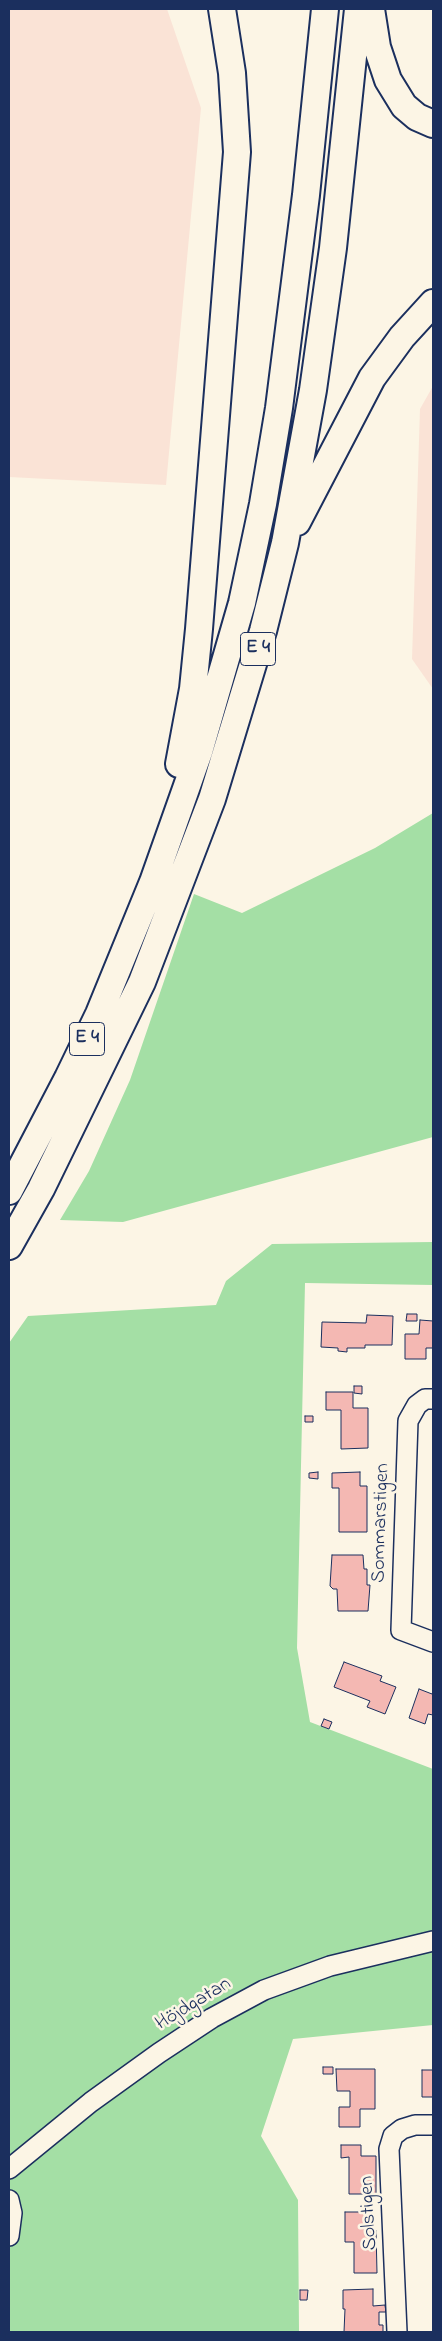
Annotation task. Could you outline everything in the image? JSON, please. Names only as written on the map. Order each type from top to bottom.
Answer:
[{"type":"highway","points":[[153,882],[178,773],[193,689],[227,287],[237,152],[228,41],[222,9]]},
{"type":"highway","name":"E 4","points":[[9,1191],[91,1030],[153,882],[218,689],[242,603],[263,504],[279,408],[294,292],[325,9]]},
{"type":"highway","name":"E 4","points":[[9,1246],[41,1189],[88,1097],[142,982],[212,799],[237,719],[285,543],[300,470],[322,327],[358,9]]},
{"type":"highway","points":[[371,9],[377,48],[388,80],[404,106],[418,117],[433,124]]},
{"type":"highway","points":[[285,543],[372,378],[402,337],[433,303]]},
{"type":"street","name":"Sommarstigen","points":[[433,1399],[425,1399],[418,1405],[408,1421],[401,1630],[433,1642]]},
{"type":"street","name":"Höjdgatan","points":[[9,2169],[91,2102],[159,2053],[212,2018],[264,1990],[330,1966],[433,1941]]},
{"type":"street","name":"Solstigen","points":[[398,2332],[389,2149],[393,2136],[402,2129],[415,2125],[433,2125]]},
{"type":"street","points":[[9,2200],[12,2213],[9,2236]]},
{"type":"shaded area","points":[[9,9],[167,9],[201,108],[166,485],[9,477]]},
{"type":"shaded area","points":[[433,386],[433,689],[412,659],[420,409]]},
{"type":"green space","points":[[433,813],[433,1137],[123,1222],[60,1220],[89,1171],[130,1080],[194,894],[242,913],[375,848]]},
{"type":"green space","points":[[433,1242],[433,1285],[305,1283],[297,1648],[310,1722],[433,1769],[433,2025],[293,2039],[261,2136],[298,2200],[299,2332],[9,2332],[9,1343],[28,1316],[216,1305],[226,1281],[272,1244]]},
{"type":"building","points":[[407,1314],[417,1314],[417,1321],[406,1321]]},
{"type":"building","points":[[367,1315],[393,1316],[392,1345],[365,1345],[365,1348],[347,1348],[347,1352],[338,1351],[338,1348],[321,1347],[322,1322],[366,1323]]},
{"type":"building","points":[[420,1320],[433,1321],[433,1348],[426,1348],[426,1359],[405,1359],[405,1334],[419,1334]]},
{"type":"building","points":[[354,1386],[362,1386],[362,1394],[354,1393]]},
{"type":"building","points":[[326,1392],[353,1392],[353,1408],[368,1408],[368,1448],[341,1449],[341,1410],[326,1410]]},
{"type":"building","points":[[305,1416],[313,1416],[313,1422],[305,1422]]},
{"type":"building","points":[[318,1472],[318,1479],[309,1478],[309,1473]]},
{"type":"building","points":[[360,1472],[360,1486],[367,1486],[367,1532],[339,1532],[339,1488],[332,1488],[332,1473]]},
{"type":"building","points":[[332,1555],[363,1555],[364,1569],[367,1569],[367,1585],[370,1585],[368,1611],[338,1611],[337,1589],[333,1589],[330,1586]]},
{"type":"building","points":[[344,1662],[382,1676],[380,1681],[396,1687],[385,1714],[367,1707],[370,1701],[334,1687]]},
{"type":"building","points":[[419,1689],[432,1694],[433,1692],[433,1715],[428,1714],[425,1724],[409,1718]]},
{"type":"building","points":[[324,1719],[332,1722],[329,1729],[321,1726]]},
{"type":"building","points":[[323,2067],[333,2067],[333,2074],[323,2074]]},
{"type":"building","points":[[336,2069],[375,2069],[375,2109],[360,2109],[360,2127],[339,2127],[339,2107],[350,2107],[350,2091],[337,2091]]},
{"type":"building","points":[[422,2070],[433,2070],[433,2097],[422,2097]]},
{"type":"building","points":[[341,2145],[361,2145],[361,2156],[376,2156],[376,2194],[349,2194],[349,2157],[341,2158]]},
{"type":"building","points":[[345,2212],[372,2212],[372,2230],[376,2230],[377,2273],[354,2273],[354,2242],[345,2242]]},
{"type":"building","points":[[373,2289],[373,2306],[385,2305],[386,2312],[379,2312],[379,2325],[383,2325],[383,2332],[344,2332],[345,2309],[343,2309],[343,2290]]},
{"type":"building","points":[[300,2290],[308,2290],[307,2300],[300,2300]]}]
